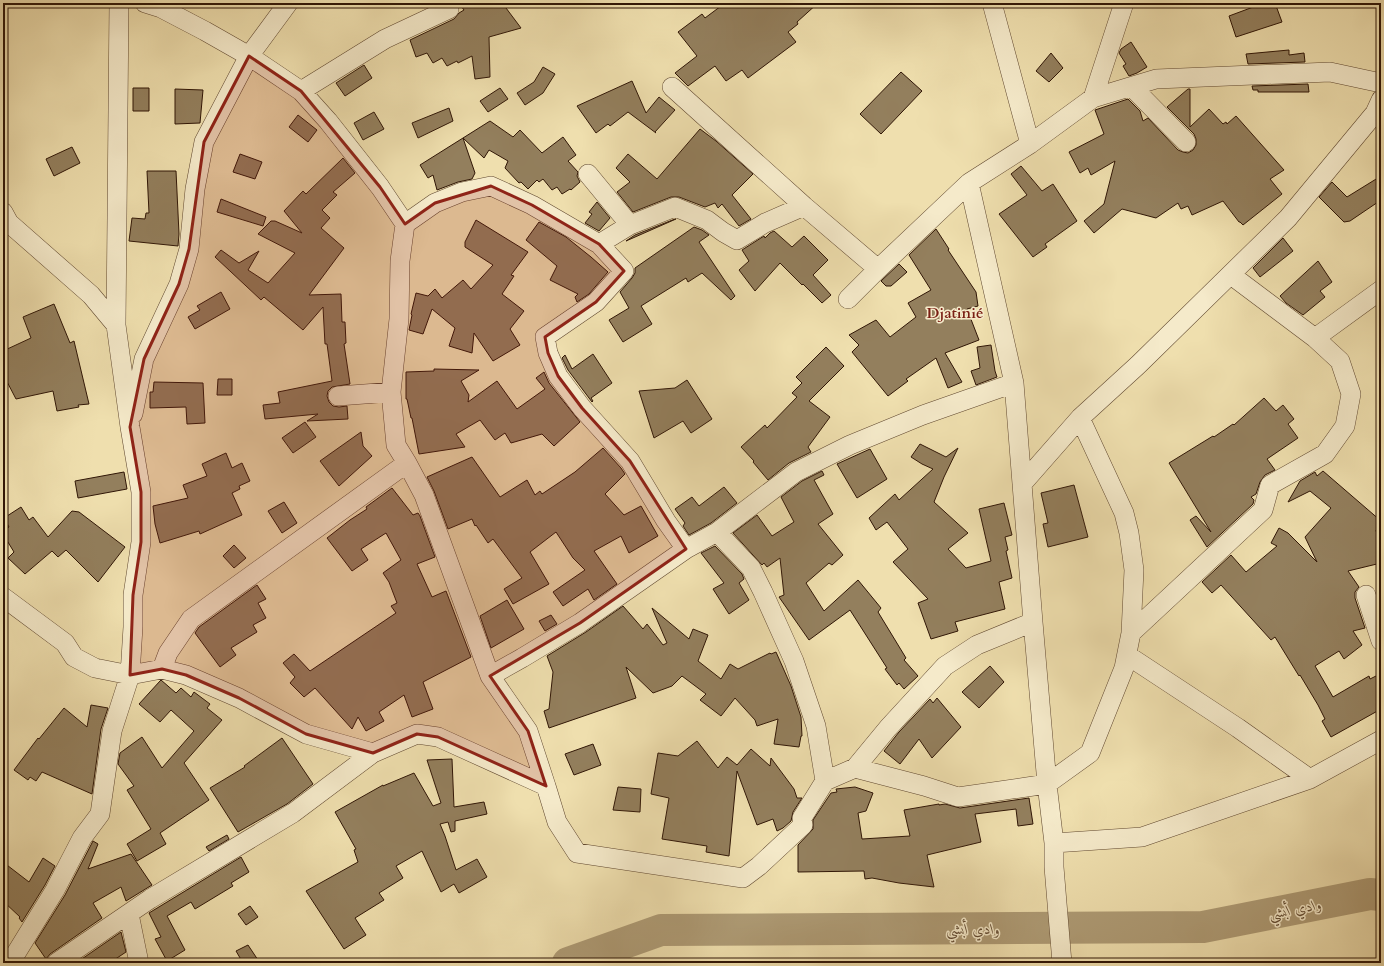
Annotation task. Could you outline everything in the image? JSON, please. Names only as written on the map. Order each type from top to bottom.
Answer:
[{"type":"street","points":[[10,963],[55,890],[82,838],[100,814],[112,731],[130,675],[133,595],[141,542],[142,492],[130,427],[116,325],[119,3]]},
{"type":"street","points":[[145,3],[161,8],[205,30],[249,56],[301,91],[328,120],[380,187],[405,224],[400,261],[399,319],[391,392],[396,445],[424,496],[490,676],[528,731],[557,822],[577,853],[743,878],[759,866],[803,825],[802,818],[825,781],[855,768],[888,728],[945,666],[977,645],[1033,622]]},
{"type":"street","points":[[130,427],[144,359],[179,284],[189,248],[195,189],[204,142],[249,56],[288,3]]},
{"type":"street","points":[[301,91],[384,39],[449,9],[448,3]]},
{"type":"street","points":[[992,3],[1030,144]]},
{"type":"street","points":[[1093,98],[1124,3]]},
{"type":"street","points":[[848,300],[878,269],[969,183],[1030,144],[1093,98],[1156,79],[1330,72],[1381,84]]},
{"type":"street","points":[[672,87],[804,206],[878,269]]},
{"type":"street","points":[[1132,87],[1186,142]]},
{"type":"street","points":[[1022,484],[1080,418],[1138,365],[1288,218],[1379,114]]},
{"type":"street","points":[[588,174],[630,225]]},
{"type":"street","points":[[969,183],[1014,383],[1047,784],[1054,843],[1054,867],[1062,963]]},
{"type":"street","points":[[405,224],[436,203],[462,192],[491,186],[532,205],[599,244],[624,271],[596,302],[545,337],[548,353],[558,376],[582,408],[630,461],[666,521],[686,549]]},
{"type":"street","points":[[599,244],[630,225],[675,207],[707,220],[737,240],[765,223],[804,206]]},
{"type":"street","points":[[3,212],[9,223],[91,295],[116,325]]},
{"type":"street","points":[[1131,633],[1263,510],[1270,485],[1325,454],[1345,426],[1351,394],[1340,361],[1315,338],[1231,275]]},
{"type":"street","points":[[1315,338],[1381,290]]},
{"type":"street","points":[[490,676],[580,623],[686,549],[717,532],[796,472],[843,448],[923,415],[1014,383]]},
{"type":"street","points":[[338,396],[391,392]]},
{"type":"street","points":[[855,768],[924,786],[958,797],[1047,784],[1090,753],[1124,668],[1131,633],[1134,570],[1129,533],[1124,513],[1080,418]]},
{"type":"street","points":[[162,669],[168,653],[191,619],[407,463]]},
{"type":"street","points":[[717,532],[750,568],[763,592],[794,661],[816,726],[825,781]]},
{"type":"street","points":[[1366,595],[1381,641]]},
{"type":"street","points":[[3,597],[65,643],[74,657],[96,668],[130,675],[162,669],[186,675],[239,698],[306,734],[374,753]]},
{"type":"street","points":[[1127,655],[1238,728],[1310,779]]},
{"type":"street","points":[[56,963],[150,899],[293,814],[374,753],[417,734],[438,737],[546,786]]},
{"type":"street","points":[[1054,843],[1142,837],[1310,779],[1381,740]]},
{"type":"street","points":[[129,914],[139,963]]},
{"type":"highlighted area","points":[[249,56],[301,91],[380,187],[405,224],[435,203],[491,186],[532,205],[599,244],[624,271],[596,302],[545,337],[548,353],[558,376],[582,408],[630,461],[686,549],[580,623],[490,676],[528,731],[546,786],[438,737],[417,734],[373,753],[306,734],[239,698],[186,675],[162,669],[130,675],[133,595],[141,542],[141,492],[130,427],[144,359],[179,284],[189,249],[204,142]]},
{"type":"building","points":[[459,3],[503,4],[521,28],[489,37],[490,77],[475,79],[472,56],[458,63],[457,61],[447,66],[442,58],[433,63],[427,53],[416,57],[410,40],[454,19],[464,10]]},
{"type":"building","points":[[725,3],[818,3],[788,32],[796,42],[748,78],[742,70],[726,81],[715,66],[688,86],[675,73],[697,56],[678,32],[702,14],[705,18]]},
{"type":"building","points":[[1264,3],[1275,3],[1282,22],[1236,37],[1229,16]]},
{"type":"building","points":[[1131,42],[1147,67],[1129,76],[1123,66],[1126,64],[1119,53],[1121,49]]},
{"type":"building","points":[[1289,50],[1289,55],[1304,53],[1305,62],[1248,64],[1246,54]]},
{"type":"building","points":[[1051,53],[1063,68],[1049,82],[1036,71]]},
{"type":"building","points":[[364,65],[372,78],[345,96],[336,83]]},
{"type":"building","points":[[543,67],[555,74],[543,93],[525,105],[517,93],[534,82]]},
{"type":"building","points":[[901,72],[922,91],[881,134],[860,114]]},
{"type":"building","points":[[632,81],[646,113],[659,97],[675,110],[655,132],[656,133],[628,112],[610,126],[608,124],[596,133],[577,106]]},
{"type":"building","points":[[1308,84],[1309,92],[1258,92],[1258,90],[1253,90],[1252,86]]},
{"type":"building","points":[[133,88],[149,88],[149,111],[133,111]]},
{"type":"building","points":[[500,88],[508,99],[488,112],[480,101]]},
{"type":"building","points":[[175,89],[203,90],[200,123],[175,124]]},
{"type":"building","points":[[1188,89],[1190,89],[1190,127],[1209,109],[1223,124],[1226,122],[1227,124],[1236,116],[1284,170],[1270,179],[1282,194],[1243,225],[1223,201],[1192,215],[1188,206],[1181,209],[1178,203],[1156,218],[1122,209],[1094,233],[1084,221],[1104,204],[1115,161],[1091,175],[1088,168],[1080,173],[1069,152],[1104,134],[1095,110],[1128,99],[1140,111],[1143,121],[1148,118],[1178,150],[1188,153],[1193,150],[1196,145],[1194,134],[1167,107]]},
{"type":"building","points":[[449,108],[453,121],[418,138],[412,123]]},
{"type":"building","points":[[374,112],[384,129],[363,140],[354,123]]},
{"type":"building","points":[[298,115],[317,130],[308,142],[289,127]]},
{"type":"building","points":[[490,121],[513,137],[520,130],[542,153],[563,137],[576,155],[568,161],[578,172],[577,176],[580,182],[571,190],[570,189],[562,194],[557,187],[552,190],[543,179],[539,182],[537,180],[528,189],[521,182],[519,183],[505,168],[508,161],[489,150],[484,158],[463,138]]},
{"type":"building","points":[[700,129],[716,141],[753,174],[732,195],[751,219],[739,226],[722,204],[718,208],[715,203],[705,207],[679,197],[671,197],[633,212],[617,192],[630,182],[616,168],[628,154],[657,179]]},
{"type":"building","points":[[463,138],[475,173],[472,179],[458,182],[437,190],[433,175],[428,178],[420,165]]},
{"type":"building","points":[[72,147],[80,163],[54,176],[46,159]]},
{"type":"building","points":[[240,154],[262,162],[255,179],[233,172]]},
{"type":"building","points":[[343,158],[355,173],[333,192],[337,195],[322,210],[330,218],[321,228],[344,248],[309,295],[341,294],[342,322],[345,322],[346,343],[344,344],[350,384],[332,387],[328,391],[327,396],[329,402],[333,406],[347,406],[348,419],[307,421],[318,414],[265,419],[263,405],[280,403],[278,392],[332,381],[327,344],[325,344],[323,307],[303,330],[264,297],[261,300],[215,257],[221,250],[239,263],[259,251],[248,270],[268,283],[295,253],[258,234],[271,221],[275,221],[302,233],[284,211],[303,191],[306,194]]},
{"type":"building","points":[[1021,166],[1042,191],[1053,184],[1077,221],[1045,244],[1047,247],[1033,257],[999,214],[1027,195],[1011,174]]},
{"type":"building","points":[[147,171],[176,171],[179,234],[178,246],[129,241],[132,218],[145,219],[146,213],[149,213]]},
{"type":"building","points":[[1381,176],[1381,200],[1350,221],[1344,222],[1319,197],[1332,182],[1347,197]]},
{"type":"building","points":[[221,199],[266,217],[263,226],[217,212]]},
{"type":"building","points":[[597,202],[610,218],[599,231],[585,223],[592,214],[589,212]]},
{"type":"building","points":[[676,219],[626,241],[635,235]]},
{"type":"building","points":[[476,220],[528,252],[511,275],[514,276],[502,294],[524,311],[510,329],[520,345],[493,361],[474,333],[472,353],[449,346],[455,328],[432,309],[423,334],[409,330],[416,293],[428,296],[435,289],[442,298],[463,280],[471,289],[493,265],[465,247],[465,242]]},
{"type":"building","points":[[539,222],[566,237],[608,272],[589,294],[577,302],[575,297],[578,294],[550,280],[557,266],[526,240]]},
{"type":"building","points":[[694,227],[709,235],[699,242],[735,296],[731,300],[702,273],[688,282],[686,278],[641,306],[652,324],[623,342],[609,320],[629,308],[620,292],[632,278],[635,273],[635,268]]},
{"type":"building","points":[[936,229],[976,292],[978,306],[967,309],[979,340],[945,353],[962,382],[948,388],[936,358],[906,379],[908,381],[888,396],[852,352],[859,345],[849,335],[876,320],[890,337],[916,317],[908,303],[931,290],[909,255]]},
{"type":"building","points":[[774,231],[792,247],[804,236],[828,260],[813,275],[831,295],[822,303],[780,263],[755,291],[739,270],[749,261],[742,250],[764,236],[765,238]]},
{"type":"building","points":[[1283,238],[1293,251],[1260,277],[1253,268]]},
{"type":"building","points":[[1318,261],[1332,282],[1320,291],[1325,297],[1303,315],[1286,303],[1280,296]]},
{"type":"building","points":[[899,264],[907,272],[891,286],[886,286],[881,281]]},
{"type":"building","points":[[221,292],[230,309],[195,329],[188,317],[200,310],[197,306]]},
{"type":"building","points":[[54,304],[70,343],[74,341],[89,404],[78,405],[79,407],[57,411],[53,391],[16,399],[3,374],[3,351],[31,338],[23,317]]},
{"type":"building","points":[[991,345],[997,377],[976,385],[971,371],[980,368],[977,347]]},
{"type":"building","points":[[826,347],[844,366],[809,401],[830,417],[808,447],[811,452],[789,463],[768,480],[741,447],[765,425],[767,428],[797,397],[792,393],[802,383],[796,377]]},
{"type":"building","points":[[593,354],[612,383],[591,398],[593,401],[592,402],[568,370],[562,358],[565,355],[572,369]]},
{"type":"building","points":[[434,369],[479,370],[461,381],[469,395],[468,402],[497,381],[517,409],[545,389],[536,378],[544,372],[549,383],[580,422],[554,446],[542,434],[511,443],[505,433],[495,440],[480,420],[456,434],[465,447],[419,454],[412,418],[406,399],[406,372],[434,371]]},
{"type":"building","points":[[218,379],[232,379],[232,395],[217,395]]},
{"type":"building","points":[[687,380],[712,419],[691,433],[683,421],[654,438],[639,391],[675,388]]},
{"type":"building","points":[[154,382],[203,383],[205,423],[187,424],[186,407],[150,408],[150,392],[153,392]]},
{"type":"building","points":[[1264,398],[1276,411],[1283,405],[1294,419],[1288,424],[1298,438],[1267,459],[1275,470],[1265,475],[1260,482],[1256,494],[1251,497],[1254,500],[1253,504],[1207,547],[1190,520],[1196,516],[1211,532],[1169,463],[1213,436],[1214,437],[1233,424],[1234,425]]},
{"type":"building","points":[[305,422],[316,437],[293,453],[282,438]]},
{"type":"building","points":[[361,432],[363,446],[372,456],[339,486],[320,461]]},
{"type":"building","points":[[920,444],[946,457],[958,448],[934,502],[968,533],[948,549],[966,568],[991,561],[979,509],[1004,503],[1012,535],[1005,537],[1008,550],[1006,551],[1012,578],[999,582],[1005,609],[955,622],[958,631],[931,639],[918,603],[928,599],[893,562],[908,549],[887,522],[876,530],[869,518],[895,494],[899,500],[933,469],[911,457]]},
{"type":"building","points":[[603,448],[625,474],[605,494],[624,515],[641,506],[658,536],[629,553],[621,536],[594,551],[617,584],[594,600],[588,589],[563,606],[553,592],[585,570],[573,558],[556,532],[530,552],[549,584],[513,604],[504,589],[522,578],[493,539],[488,543],[476,525],[475,526],[472,519],[448,529],[434,491],[427,477],[472,457],[500,497],[527,480],[535,495],[540,491],[542,494],[575,472]]},
{"type":"building","points":[[870,449],[887,479],[857,498],[837,464]]},
{"type":"building","points":[[226,453],[232,468],[242,463],[250,481],[239,486],[240,489],[232,493],[242,515],[200,534],[199,531],[160,543],[155,524],[153,506],[188,498],[183,485],[207,476],[202,464]]},
{"type":"building","points":[[822,471],[824,475],[814,480],[833,514],[818,524],[843,555],[832,565],[829,563],[806,583],[824,611],[858,580],[881,608],[878,612],[906,658],[904,660],[918,676],[904,689],[899,683],[897,685],[885,669],[887,668],[850,610],[809,640],[779,597],[784,595],[780,558],[767,567],[764,563],[762,565],[733,533],[757,515],[772,536],[794,522],[781,497],[802,481]]},
{"type":"building","points":[[1323,471],[1381,521],[1381,528],[1376,530],[1381,563],[1348,571],[1359,587],[1355,592],[1355,598],[1365,628],[1353,631],[1362,645],[1344,659],[1339,651],[1315,666],[1333,697],[1369,676],[1370,679],[1376,676],[1381,685],[1381,709],[1331,737],[1322,721],[1325,719],[1318,705],[1275,637],[1271,640],[1221,585],[1212,593],[1202,582],[1231,555],[1246,572],[1277,546],[1271,543],[1279,528],[1288,533],[1317,562],[1305,537],[1331,508],[1310,491],[1288,502],[1300,481],[1315,472],[1317,476]]},
{"type":"building","points":[[124,472],[127,489],[78,498],[75,481]]},
{"type":"building","points":[[1074,485],[1088,537],[1048,547],[1043,524],[1048,523],[1041,493]]},
{"type":"building","points":[[724,487],[737,503],[711,523],[689,535],[683,526],[685,523],[675,509],[692,497],[699,506]]},
{"type":"building","points":[[392,488],[413,515],[418,513],[420,516],[435,557],[417,564],[432,597],[446,591],[471,657],[423,682],[433,709],[412,717],[404,695],[379,712],[384,721],[366,731],[358,717],[352,729],[315,688],[304,697],[290,683],[295,677],[283,663],[294,654],[310,671],[396,613],[391,606],[397,603],[389,582],[383,573],[401,560],[386,533],[361,549],[368,560],[352,571],[327,538],[367,509],[366,507]]},
{"type":"building","points":[[284,502],[297,523],[282,533],[268,511]]},
{"type":"building","points":[[21,507],[29,520],[33,517],[48,537],[72,511],[79,512],[125,547],[98,582],[66,550],[58,557],[52,551],[25,574],[8,558],[14,552],[3,534],[3,531],[9,527],[4,518]]},
{"type":"building","points":[[234,545],[246,558],[234,568],[223,556]]},
{"type":"building","points":[[715,546],[742,574],[744,579],[739,583],[749,600],[729,614],[713,589],[724,583],[701,553]]},
{"type":"building","points":[[257,585],[266,599],[258,603],[266,618],[253,625],[257,632],[231,648],[236,655],[220,667],[195,633],[199,627]]},
{"type":"building","points":[[507,600],[524,629],[491,648],[480,616]]},
{"type":"building","points":[[623,606],[643,629],[647,624],[663,645],[667,643],[652,608],[689,639],[693,629],[708,635],[698,661],[721,679],[730,664],[738,669],[770,653],[776,652],[791,686],[801,717],[802,736],[799,747],[774,744],[778,719],[757,726],[755,720],[735,698],[721,716],[700,700],[706,694],[682,676],[672,686],[653,693],[626,667],[636,698],[549,728],[544,711],[549,709],[553,672],[547,656],[586,632]]},
{"type":"building","points":[[551,615],[557,624],[545,631],[539,621]]},
{"type":"building","points":[[990,666],[1004,682],[979,708],[962,692]]},
{"type":"building","points":[[161,680],[176,693],[181,688],[191,697],[194,692],[210,704],[207,708],[222,720],[184,763],[209,800],[160,833],[166,844],[137,861],[127,844],[151,829],[127,790],[134,786],[118,764],[120,753],[142,737],[162,768],[194,731],[171,710],[160,722],[139,704]]},
{"type":"building","points":[[937,698],[961,727],[932,758],[919,739],[900,764],[884,751],[899,732],[930,699],[933,703]]},
{"type":"building","points":[[91,705],[108,708],[101,729],[92,794],[42,772],[36,781],[30,777],[28,780],[14,770],[38,738],[39,739],[64,708],[87,727]]},
{"type":"building","points":[[282,738],[313,784],[287,804],[238,832],[210,788],[245,767],[244,766]]},
{"type":"building","points":[[697,741],[718,768],[727,757],[737,765],[751,749],[770,766],[771,758],[794,789],[797,798],[802,798],[793,812],[791,821],[777,831],[773,819],[757,825],[737,771],[729,856],[706,852],[707,846],[662,839],[669,798],[651,794],[658,753],[678,756]]},
{"type":"building","points":[[593,744],[601,765],[574,775],[565,754]]},
{"type":"building","points":[[452,759],[454,807],[484,802],[487,814],[455,821],[455,831],[451,832],[448,822],[440,824],[456,870],[477,859],[487,877],[459,893],[454,884],[441,892],[422,851],[396,866],[403,878],[379,893],[384,900],[355,918],[366,935],[344,949],[306,891],[358,862],[354,850],[356,849],[335,812],[383,785],[414,773],[433,806],[441,803],[427,760]]},
{"type":"building","points":[[618,787],[641,789],[640,812],[613,810]]},
{"type":"building","points":[[855,787],[873,793],[866,811],[858,813],[862,839],[910,836],[904,810],[939,804],[960,808],[1029,798],[1033,824],[1018,826],[1016,809],[975,814],[981,842],[927,855],[934,887],[872,878],[865,879],[864,871],[798,872],[798,845],[813,829],[813,820],[831,793],[837,792],[836,789]]},
{"type":"building","points":[[227,835],[229,839],[209,851],[206,847]]},
{"type":"building","points":[[93,841],[98,844],[88,869],[131,854],[152,885],[126,901],[121,887],[93,903],[102,918],[50,954],[46,959],[35,943],[65,895]]},
{"type":"building","points":[[241,857],[249,872],[231,883],[233,886],[195,909],[191,902],[167,916],[185,950],[167,961],[155,939],[161,937],[149,913]]},
{"type":"building","points":[[43,858],[55,866],[22,922],[19,918],[20,917],[3,901],[3,862],[29,882]]},
{"type":"building","points":[[250,906],[258,917],[246,925],[238,914]]},
{"type":"building","points":[[121,932],[126,952],[109,963],[76,963]]},
{"type":"building","points":[[248,945],[260,963],[243,963],[236,951]]},
{"type":"waterway","name":"وادي أبشي","points":[[568,963],[661,930],[1203,927],[1370,894],[1381,895]]},
{"type":"district","name":"Djatinié","points":[[955,313]]}]
